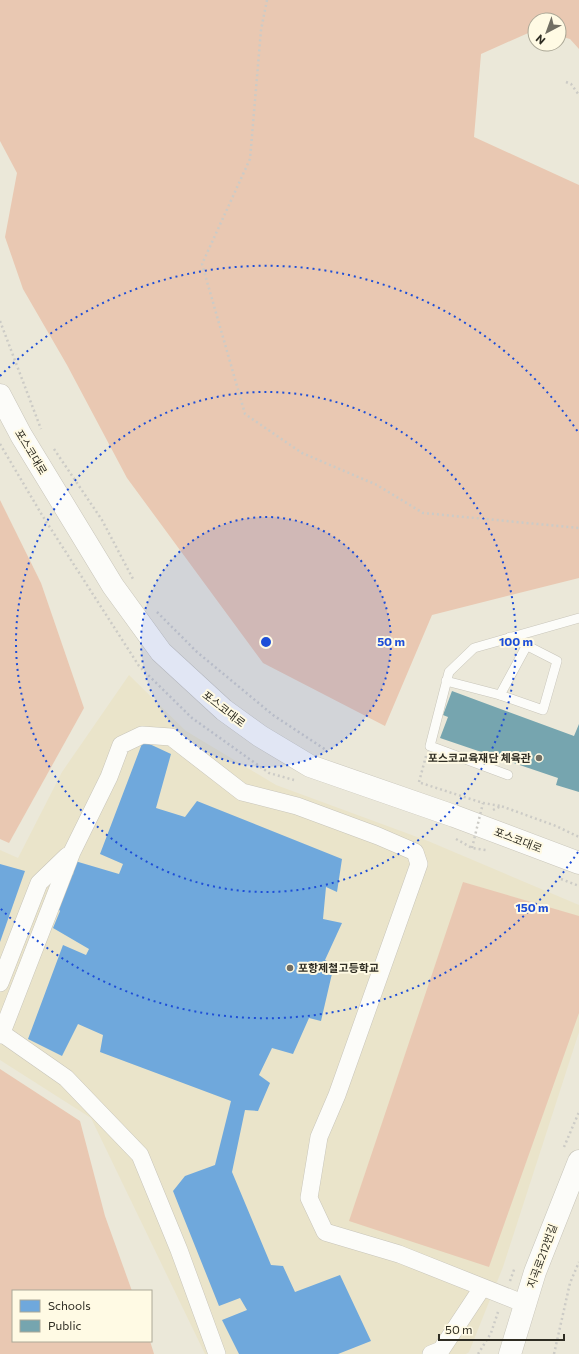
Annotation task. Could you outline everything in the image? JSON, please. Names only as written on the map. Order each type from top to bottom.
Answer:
[{"type":"main road","name":"포스코대로","points":[[0,395],[21,435],[118,593],[161,652],[224,710],[260,736],[310,766],[454,816],[579,863]]},
{"type":"main road","name":"지곡로212번길","points":[[510,1354],[535,1272],[579,1161]]},
{"type":"street","points":[[217,1354],[179,1250],[140,1155],[66,1078],[1,1033],[72,852],[110,777],[121,745],[142,735],[171,737],[242,792],[278,800],[371,833],[415,852],[419,864],[337,1095],[319,1137],[309,1198],[325,1232],[399,1254],[525,1304]]},
{"type":"street","points":[[0,983],[40,884],[72,852]]},
{"type":"street","points":[[431,1354],[441,1350],[482,1288]]},
{"type":"lane","points":[[508,775],[430,746],[449,672],[474,648],[579,618]]},
{"type":"lane","points":[[446,682],[500,695],[543,710],[557,661],[510,637]]},
{"type":"lane","points":[[500,695],[527,645]]},
{"type":"path","points":[[267,0],[261,30],[250,159],[202,264],[245,414],[302,453],[377,485],[423,513],[579,528]]},
{"type":"path","points":[[566,82],[571,84],[579,95]]},
{"type":"path","points":[[0,320],[42,432]]},
{"type":"path","points":[[51,444],[102,520],[137,585]]},
{"type":"path","points":[[155,609],[197,652],[273,715],[329,752]]},
{"type":"path","points":[[430,746],[419,782],[466,796],[483,803],[501,806],[556,826],[579,837]]},
{"type":"path","points":[[466,796],[471,805]]},
{"type":"path","points":[[472,848],[483,803]]},
{"type":"path","points":[[479,807],[494,810],[501,806]]},
{"type":"path","points":[[450,835],[472,848],[492,850]]},
{"type":"path","points":[[554,1354],[570,1283],[579,1262]]},
{"type":"shaded area","points":[[0,0],[579,0],[579,49],[570,39],[567,38],[567,12],[527,12],[527,34],[481,54],[474,137],[579,185],[579,578],[432,615],[385,726],[263,663],[127,478],[67,365],[23,289],[5,237],[17,173],[0,141]]},
{"type":"shaded area","points":[[0,500],[41,583],[84,708],[9,843],[0,839]]},
{"type":"shaded area","name":"포항제철고등학교","points":[[129,675],[186,731],[276,785],[428,841],[579,905],[579,1032],[503,1267],[469,1352],[466,1354],[205,1354],[91,1118],[0,1060],[0,850],[18,858],[62,772]]},
{"type":"shaded area","points":[[463,882],[579,916],[579,1013],[489,1267],[349,1221]]},
{"type":"shaded area","points":[[0,1069],[80,1121],[105,1216],[132,1290],[12,1290],[12,1342],[150,1342],[154,1354],[0,1354]]},
{"type":"building: Schools","name":"포항제철고등학교","points":[[143,741],[171,754],[156,808],[185,817],[197,801],[342,859],[337,892],[326,887],[323,919],[342,923],[325,960],[334,965],[321,1021],[309,1018],[293,1054],[272,1048],[259,1075],[270,1083],[258,1111],[245,1110],[232,1172],[271,1265],[283,1266],[295,1292],[340,1275],[371,1341],[338,1354],[239,1354],[222,1320],[247,1310],[240,1298],[219,1306],[173,1191],[185,1176],[215,1165],[231,1101],[100,1052],[103,1035],[78,1024],[62,1056],[28,1039],[63,945],[86,955],[89,949],[53,928],[60,911],[57,907],[69,874],[73,875],[75,861],[119,874],[123,864],[100,854]]},
{"type":"building: Schools","points":[[0,864],[25,871],[0,942]]},
{"type":"building: Public","name":"포스코교육재단 체육관","points":[[452,691],[574,736],[579,724],[579,792],[556,785],[558,778],[440,738],[448,717],[443,715]]},
{"type":"place","name":"포스코교육재단 체육관","points":[[539,758]]},
{"type":"place","name":"포항제철고등학교","points":[[290,968]]}]
